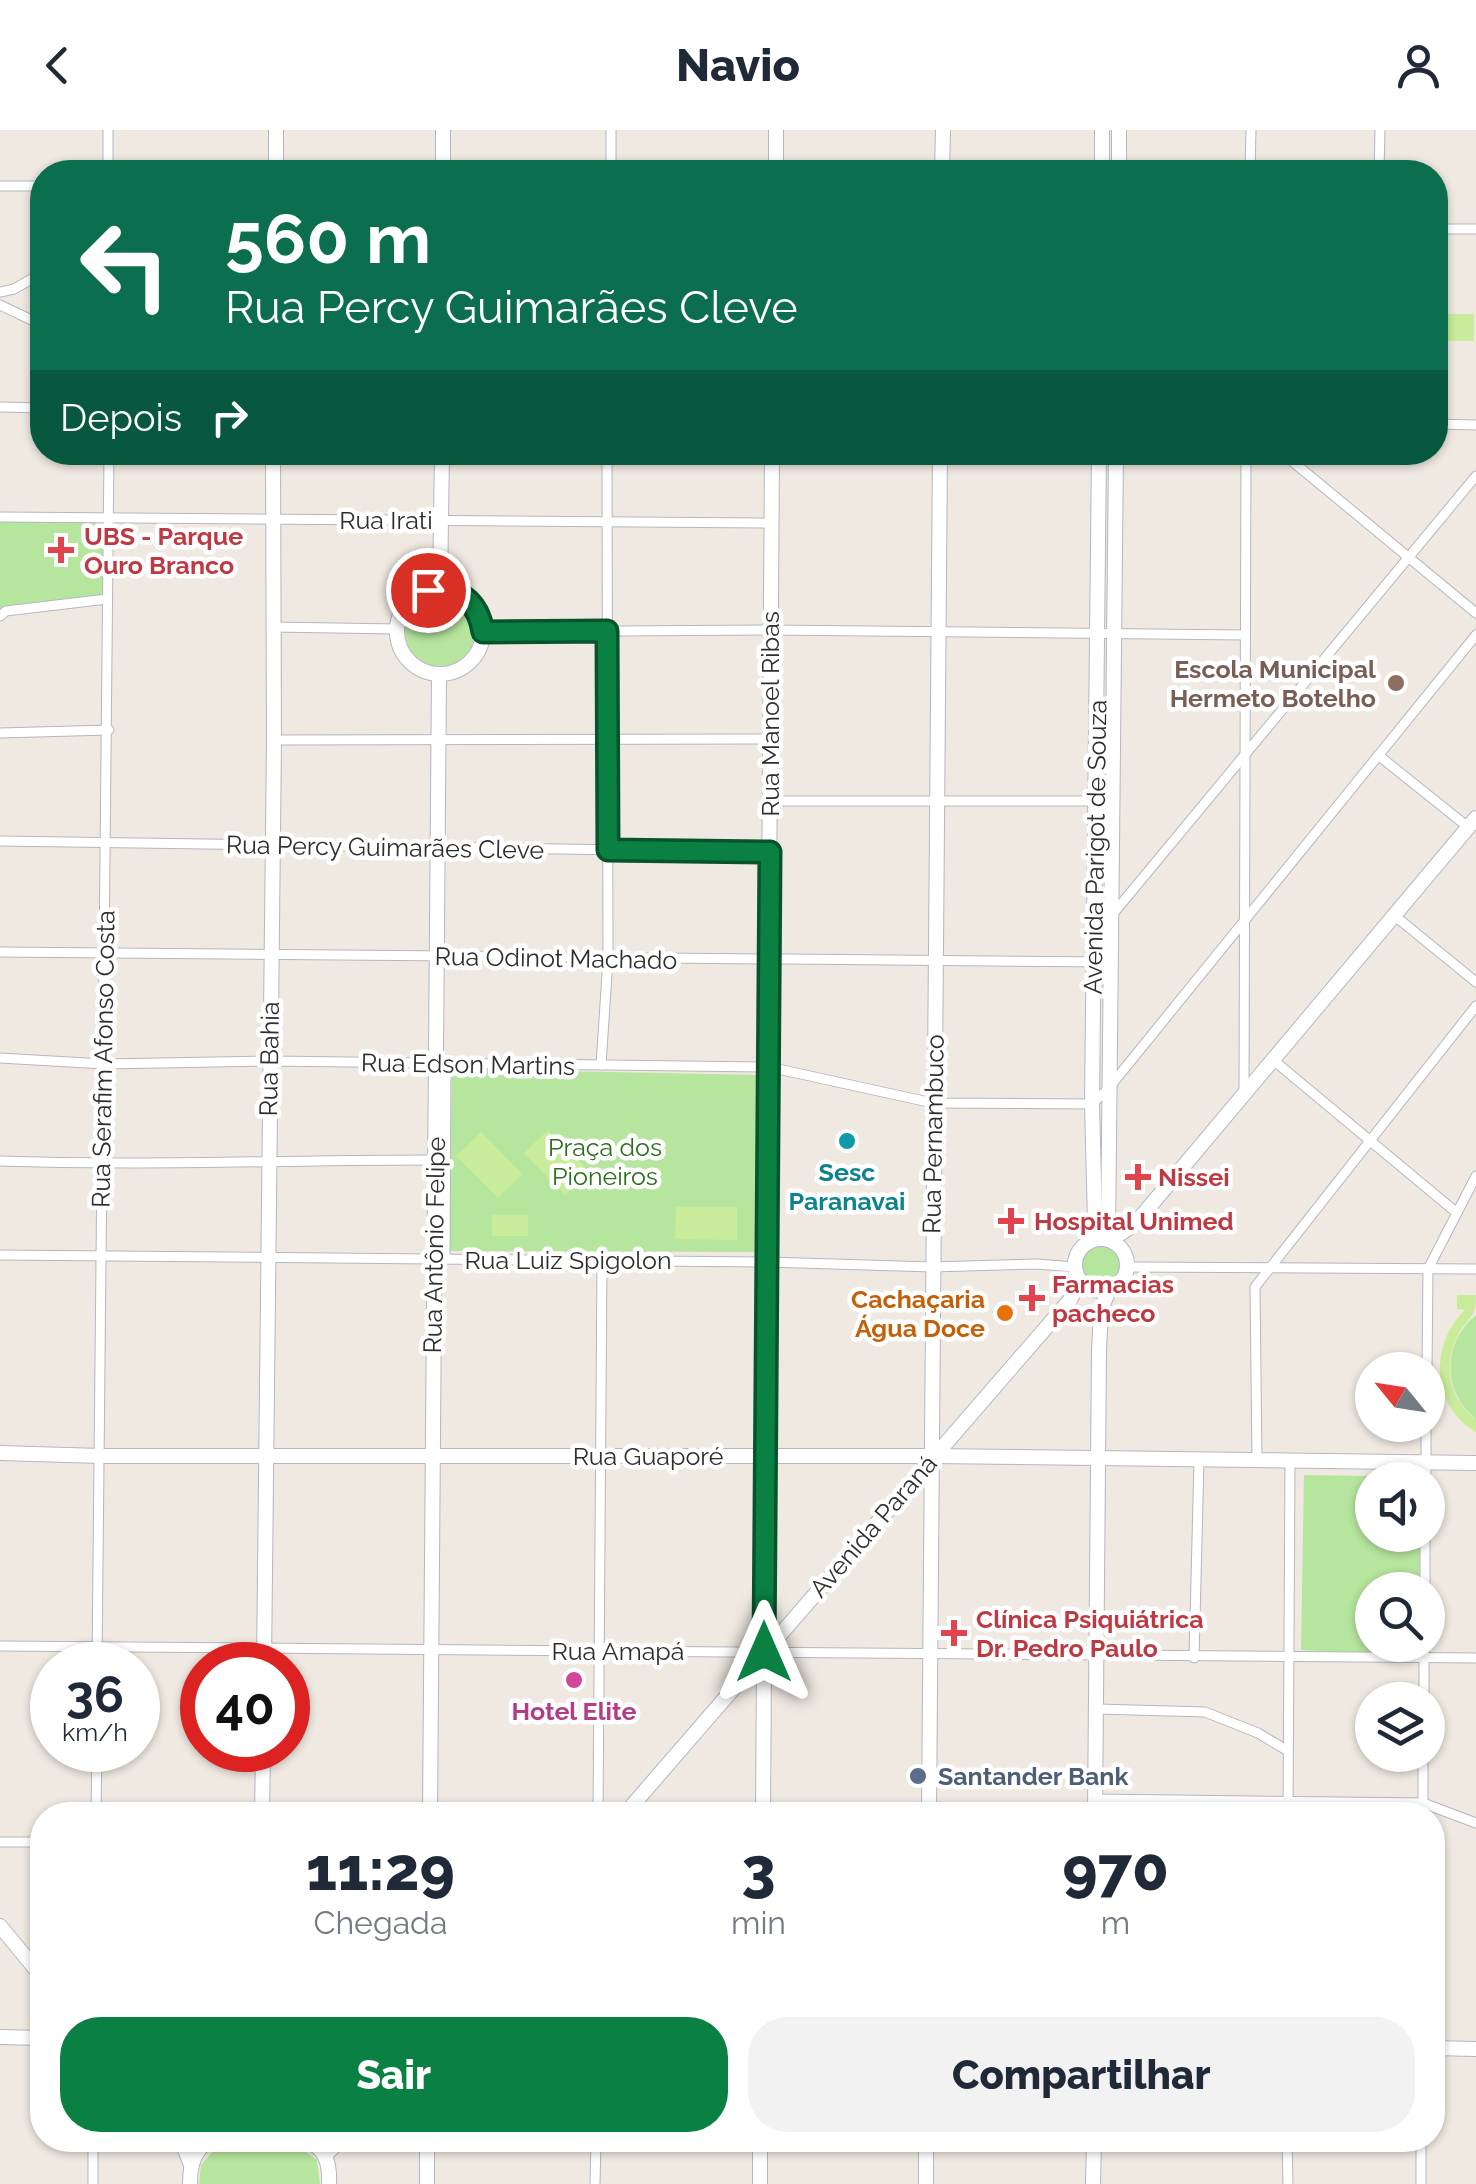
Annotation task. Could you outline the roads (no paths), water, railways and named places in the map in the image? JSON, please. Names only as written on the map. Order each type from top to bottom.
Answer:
[{"type":"street","points":[[108,130],[108,160]]},
{"type":"street","points":[[276,130],[276,160]]},
{"type":"street","points":[[443,130],[443,160]]},
{"type":"street","points":[[611,130],[611,160]]},
{"type":"street","points":[[776,130],[776,160]]},
{"type":"street","points":[[942,130],[942,160]]},
{"type":"street","points":[[1102,130],[1102,160]]},
{"type":"street","points":[[1119,130],[1119,160]]},
{"type":"street","points":[[1250,160],[1251,130]]},
{"type":"street","points":[[1380,130],[1380,160]]},
{"type":"street","points":[[0,186],[30,186]]},
{"type":"street","points":[[1448,229],[1476,228]]},
{"type":"street","points":[[0,292],[30,279]]},
{"type":"street","points":[[0,305],[30,319]]},
{"type":"street","points":[[0,407],[30,408]]},
{"type":"street","points":[[1448,424],[1476,424]]},
{"type":"street","name":"Rua Serafim Afonso Costa","points":[[97,1642],[109,465]]},
{"type":"street","name":"Rua Bahia","points":[[264,1642],[274,740],[273,465]]},
{"type":"street","points":[[440,588],[442,465]]},
{"type":"street","points":[[601,1065],[608,958],[606,465]]},
{"type":"street","name":"Rua Manoel Ribas","points":[[763,1802],[772,465]]},
{"type":"street","name":"Rua Pernambuco","points":[[929,1802],[940,465]]},
{"type":"street","name":"Avenida Parigot de Souza","points":[[1090,1240],[1095,1221],[1092,1104],[1100,465]]},
{"type":"street","name":"Avenida Parigot de Souza","points":[[1109,1240],[1116,465]]},
{"type":"street","points":[[1244,1093],[1246,465]]},
{"type":"street","points":[[1296,465],[1476,613]]},
{"type":"street","points":[[1095,916],[1112,916],[1476,476]]},
{"type":"street","name":"Rua Irati","points":[[0,517],[771,522]]},
{"type":"street","points":[[440,588],[454,590],[475,606],[483,632],[480,645],[464,666],[439,674],[414,666],[404,656],[397,629],[400,616],[416,596],[440,588]]},
{"type":"street","points":[[0,616],[6,611],[107,599]]},
{"type":"street","points":[[272,627],[397,629]]},
{"type":"street","points":[[483,632],[770,630],[1244,635]]},
{"type":"street","points":[[1092,1104],[1476,635]]},
{"type":"street","name":"Rua Antônio Felipe","points":[[430,1802],[432,1454],[441,1064],[437,956],[439,674]]},
{"type":"street","points":[[0,733],[109,730]]},
{"type":"street","points":[[274,740],[770,739]]},
{"type":"street","points":[[1109,1290],[1095,1290],[1077,1274],[1079,1249],[1090,1240],[1109,1240],[1136,1224],[1472,823],[1378,755]]},
{"type":"street","points":[[770,800],[1113,801]]},
{"type":"street","name":"Rua Percy Guimarães Cleve","points":[[0,841],[770,852]]},
{"type":"street","points":[[1395,916],[1476,982]]},
{"type":"street","name":"Rua Odinot Machado","points":[[0,952],[1111,962]]},
{"type":"street","points":[[1257,1461],[1255,1287],[1476,1006]]},
{"type":"street","name":"Rua Edson Martins","points":[[0,1058],[104,1064],[769,1067],[933,1102],[1092,1104]]},
{"type":"street","points":[[1272,1060],[1457,1213]]},
{"type":"street","name":"Rua Antônio Felipe","points":[[439,1259],[435,1160],[441,1064]]},
{"type":"street","points":[[0,1161],[200,1164],[435,1160]]},
{"type":"street","points":[[1427,1352],[1428,1270],[1476,1176]]},
{"type":"street","points":[[1095,1802],[1102,1310],[1109,1290],[1120,1282],[1136,1224]]},
{"type":"street","points":[[1109,1240],[1126,1261],[1266,1270],[1476,1270]]},
{"type":"street","name":"Rua Luiz Spigolon","points":[[0,1255],[932,1267],[1036,1264],[1077,1274]]},
{"type":"street","points":[[598,1802],[602,1260]]},
{"type":"street","name":"Avenida Paraná","points":[[635,1802],[1070,1300],[1077,1274]]},
{"type":"street","points":[[1426,1442],[1426,1462]]},
{"type":"street","name":"Rua Guaporé","points":[[0,1453],[933,1456],[1355,1462]]},
{"type":"street","points":[[1194,1658],[1199,1460]]},
{"type":"street","points":[[1288,1802],[1290,1462]]},
{"type":"street","name":"Rua Guaporé","points":[[1445,1462],[1476,1463]]},
{"type":"street","name":"Rua Amapá","points":[[0,1646],[30,1646]]},
{"type":"street","name":"Rua Amapá","points":[[310,1649],[1355,1658]]},
{"type":"street","name":"Rua Amapá","points":[[1445,1658],[1476,1658]]},
{"type":"street","points":[[1097,1708],[1205,1712],[1258,1733],[1288,1752]]},
{"type":"street","points":[[96,1802],[97,1772]]},
{"type":"street","points":[[262,1802],[263,1772]]},
{"type":"street","points":[[1423,1802],[1424,1772]]},
{"type":"street","points":[[1445,1815],[1476,1823]]},
{"type":"street","points":[[0,1842],[30,1842]]},
{"type":"street","points":[[0,1926],[30,1962]]},
{"type":"street","points":[[0,2038],[30,2038]]},
{"type":"street","points":[[1445,2048],[1476,2049]]},
{"type":"street","points":[[93,2152],[93,2184]]},
{"type":"street","points":[[186,2152],[192,2164]]},
{"type":"street","points":[[190,2184],[198,2152]]},
{"type":"street","points":[[322,2152],[330,2184]]},
{"type":"street","points":[[325,2155],[328,2152]]},
{"type":"street","points":[[426,2152],[426,2184]]},
{"type":"street","points":[[595,2184],[596,2152]]},
{"type":"street","points":[[760,2152],[760,2184]]},
{"type":"street","points":[[926,2152],[926,2184]]},
{"type":"street","points":[[1094,2152],[1094,2184]]},
{"type":"street","points":[[1287,2152],[1288,2184]]},
{"type":"street","points":[[1421,2152],[1421,2184]]},
{"type":"place","name":"UBS - Parque Ouro Branco","points":[[61,550]]},
{"type":"place","name":"Escola Municipal Hermeto Botelho","points":[[1396,683]]},
{"type":"place","name":"Sesc Paranavai","points":[[847,1141]]},
{"type":"place","name":"Nissei","points":[[1138,1177]]},
{"type":"place","name":"Hospital Unimed","points":[[1011,1221]]},
{"type":"place","name":"Farmacias pacheco","points":[[1032,1298]]},
{"type":"place","name":"Cachaçaria Água Doce","points":[[1005,1313]]},
{"type":"place","name":"Clínica Psiquiátrica Dr. Pedro Paulo","points":[[954,1633]]},
{"type":"place","name":"Hotel Elite","points":[[574,1680]]},
{"type":"place","name":"Santander Bank","points":[[918,1776]]},
{"type":"park label","name":"Praça dos Pioneiros","points":[[605,1162]]}]
